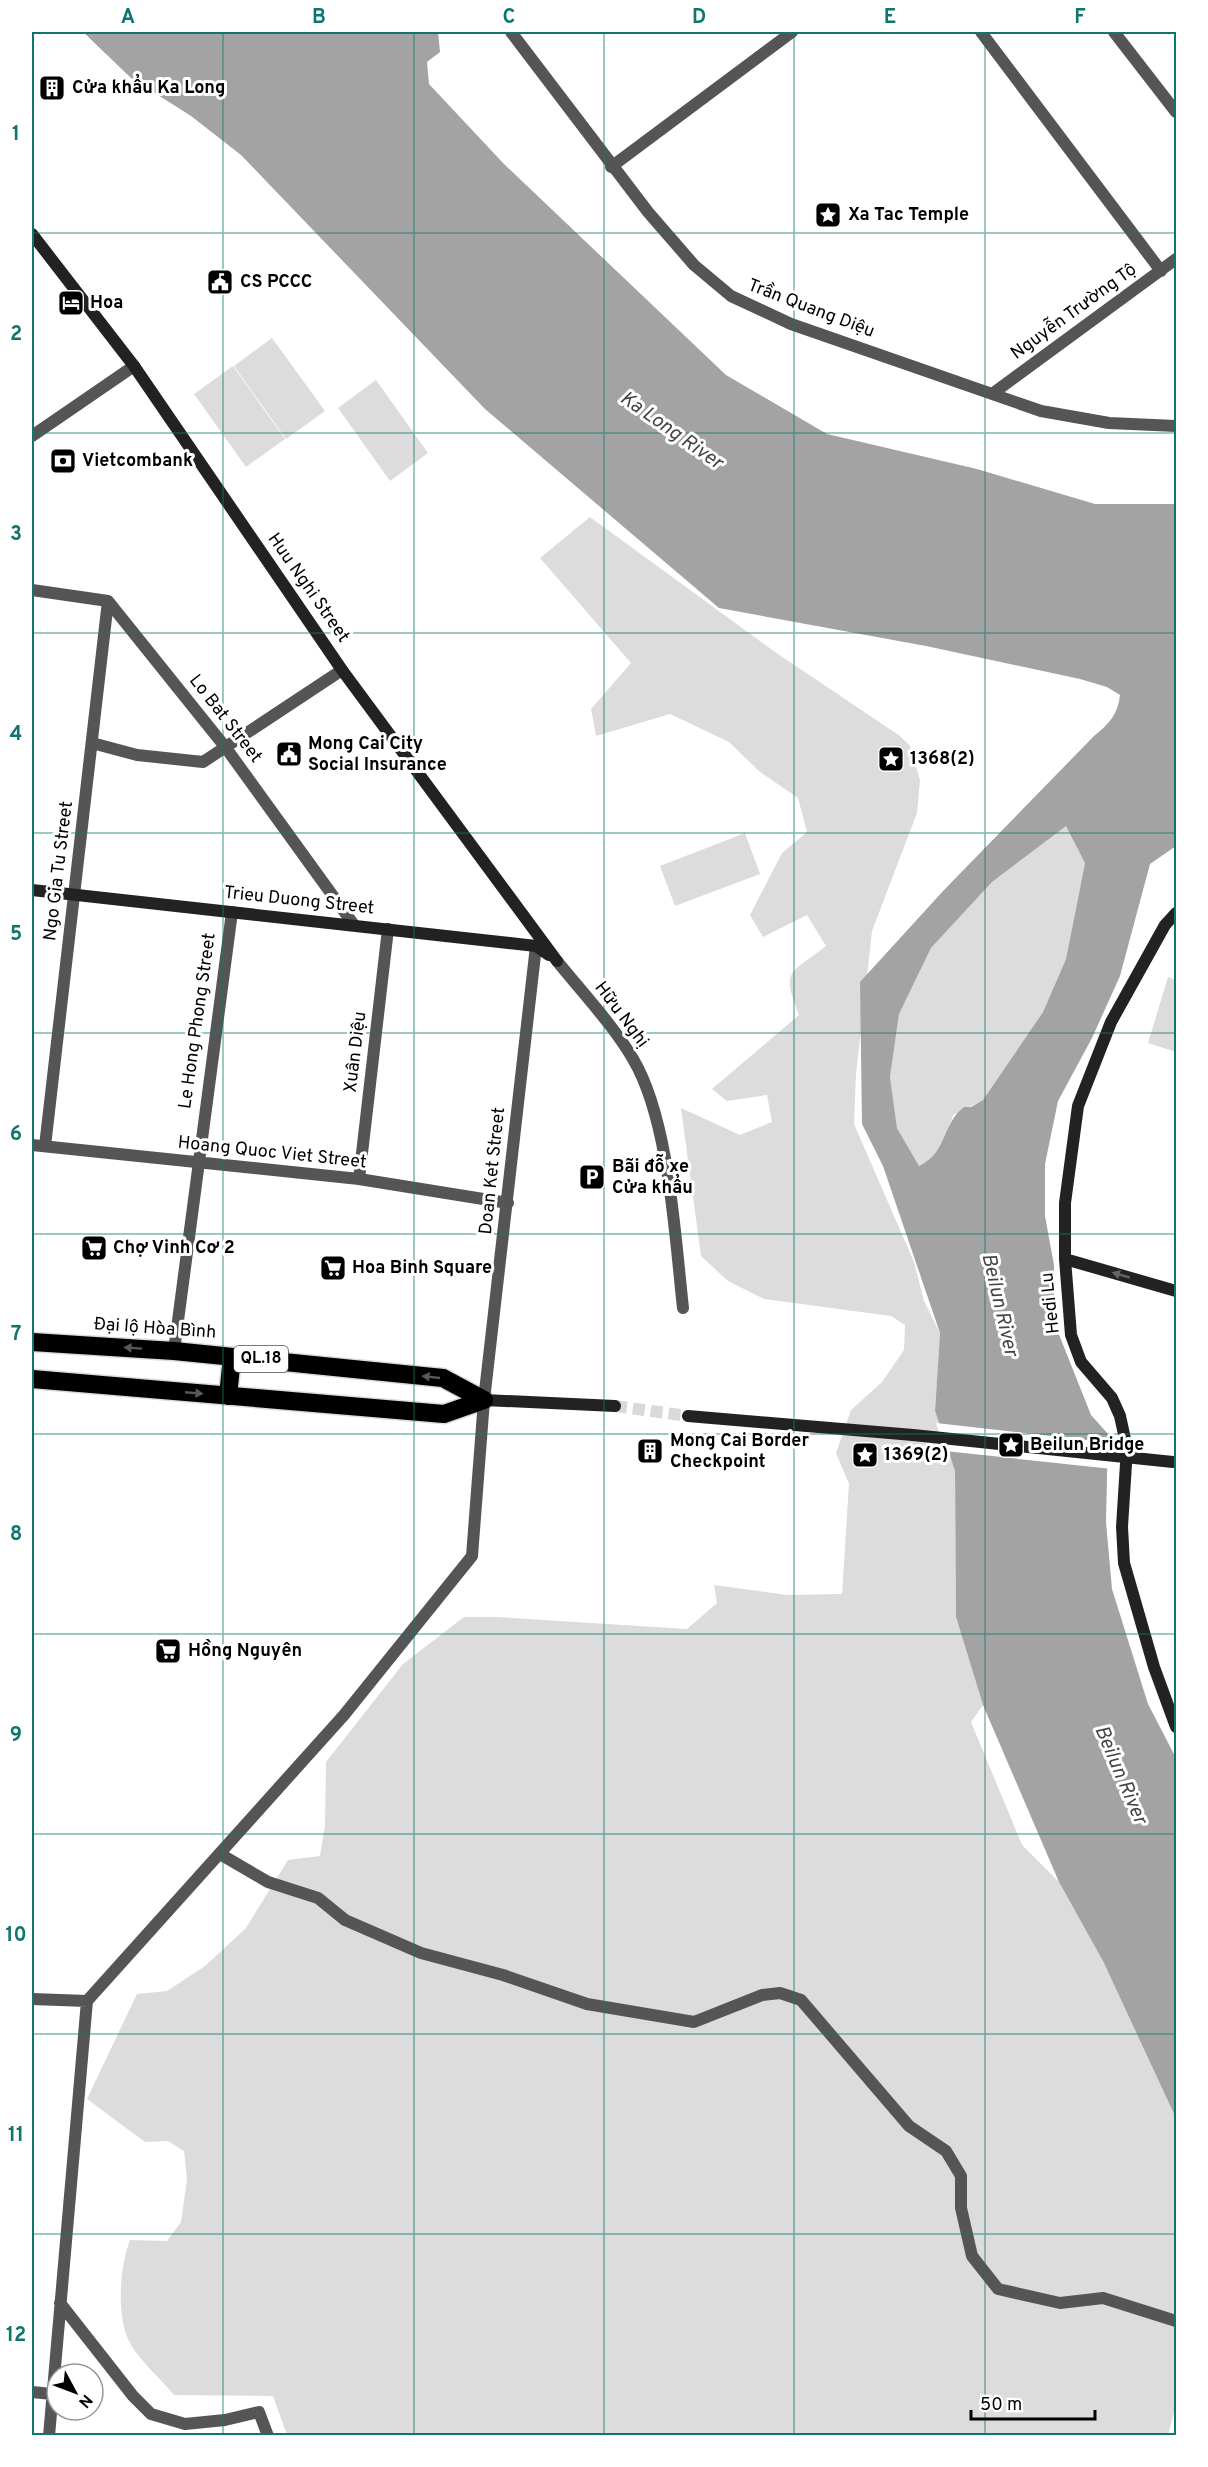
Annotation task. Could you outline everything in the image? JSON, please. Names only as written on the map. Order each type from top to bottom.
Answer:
[{"type":"highway","name":"Đại lộ Hòa Bình","points":[[32,1342],[174,1350],[443,1378],[484,1400]]},
{"type":"highway","points":[[228,1396],[232,1357]]},
{"type":"highway","name":"Đại lộ Hòa Bình","points":[[32,1379],[444,1414],[484,1400]]},
{"type":"street","name":"Trần Quang Diệu","points":[[511,32],[611,167],[694,266],[731,297],[791,324],[1041,411],[1109,423],[1176,426]]},
{"type":"street","points":[[611,167],[792,32]]},
{"type":"street","points":[[981,32],[1161,270]]},
{"type":"street","points":[[1114,32],[1176,112]]},
{"type":"street","name":"Huu Nghi Street","points":[[32,234],[134,366],[342,669],[557,961]]},
{"type":"street","name":"Nguyễn Trường Tộ","points":[[992,394],[1176,259]]},
{"type":"street","points":[[32,436],[134,366]]},
{"type":"street","points":[[32,590],[108,601]]},
{"type":"street","name":"Ngo Gia Tu Street","points":[[45,1146],[108,601]]},
{"type":"street","name":"Lo Bat Street","points":[[108,601],[226,748],[354,925]]},
{"type":"street","points":[[92,743],[137,755],[203,762],[342,669]]},
{"type":"street","name":"Trieu Duong Street","points":[[32,890],[536,946],[557,961]]},
{"type":"street","name":"Le Hong Phong Street","points":[[174,1350],[232,912]]},
{"type":"street","name":"Hedi Lu","points":[[1176,912],[1165,925],[1111,1022],[1078,1106],[1065,1203],[1065,1259],[1071,1335],[1081,1362],[1112,1398],[1120,1416],[1127,1448],[1122,1527],[1124,1563],[1154,1667],[1176,1727]]},
{"type":"street","name":"Xuân Diệu","points":[[359,1179],[388,929]]},
{"type":"street","name":"Doan Ket Street","points":[[87,2001],[344,1715],[472,1556],[484,1400],[536,946]]},
{"type":"street","name":"Hữu Nghị","points":[[557,961],[633,1059],[652,1103],[670,1191],[683,1308]]},
{"type":"street","name":"Hoang Quoc Viet Street","points":[[32,1144],[197,1164],[359,1179],[508,1203]]},
{"type":"street","points":[[1065,1259],[1176,1291]]},
{"type":"street","name":"Đại lộ Hòa Bình","points":[[484,1400],[615,1406]]},
{"type":"street","points":[[688,1416],[913,1435],[1173,1462]]},
{"type":"street","points":[[220,1854],[268,1882],[318,1898],[345,1920],[421,1953],[503,1975],[587,2004],[694,2022],[762,1995],[780,1993],[801,2000],[909,2126],[946,2151],[961,2176],[961,2208],[972,2256],[998,2289],[1060,2303],[1103,2298],[1176,2321]]},
{"type":"street","points":[[32,1999],[87,2001],[55,2362]]},
{"type":"street","points":[[60,2303],[133,2396],[151,2414],[185,2424],[225,2420],[259,2412],[268,2436]]},
{"type":"shaded area","points":[[272,338],[325,411],[286,439],[234,366]]},
{"type":"shaded area","points":[[233,366],[285,439],[246,467],[194,394]]},
{"type":"shaded area","points":[[376,380],[428,453],[390,481],[338,408]]},
{"type":"shaded area","points":[[590,517],[775,652],[900,736],[910,746],[920,780],[917,813],[872,931],[856,1074],[854,1124],[914,1262],[924,1301],[940,1333],[935,1411],[955,1471],[956,1617],[983,1705],[971,1722],[1022,1845],[1059,1882],[1104,1963],[1176,2009],[1176,2405],[1168,2435],[287,2435],[273,2396],[174,2395],[138,2354],[125,2330],[121,2291],[124,2263],[130,2240],[167,2241],[181,2222],[187,2179],[184,2151],[168,2141],[145,2142],[87,2099],[137,1994],[167,1991],[205,1966],[246,1928],[288,1860],[320,1856],[325,1825],[326,1762],[403,1664],[464,1617],[687,1629],[717,1603],[714,1585],[788,1595],[842,1594],[849,1484],[836,1453],[851,1410],[882,1382],[904,1350],[905,1325],[891,1316],[764,1299],[728,1281],[701,1256],[681,1108],[740,1135],[772,1122],[767,1095],[727,1101],[712,1089],[799,1015],[790,989],[792,974],[796,968],[826,946],[807,915],[763,937],[750,915],[782,853],[807,832],[798,798],[760,772],[729,742],[670,714],[596,736],[591,709],[631,663],[540,558]]},
{"type":"shaded area","points":[[1066,825],[1085,863],[1066,959],[1043,1012],[983,1100],[953,1115],[937,1151],[919,1166],[897,1128],[890,1077],[899,1013],[931,948],[992,882]]},
{"type":"shaded area","points":[[745,833],[760,874],[675,906],[660,866]]},
{"type":"shaded area","points":[[1168,977],[1176,980],[1176,1052],[1148,1043]]},
{"type":"water","points":[[83,32],[438,32],[440,52],[427,62],[429,84],[504,164],[726,375],[827,434],[977,469],[1095,504],[1176,504],[1176,846],[1150,864],[1120,976],[1092,1038],[1058,1101],[1045,1164],[1045,1216],[1054,1265],[1054,1322],[1091,1415],[1108,1434],[1106,1522],[1112,1589],[1148,1704],[1176,1758],[1176,2118],[1104,1963],[1059,1882],[983,1705],[956,1617],[955,1471],[935,1411],[940,1333],[883,1166],[862,1124],[860,982],[944,890],[1108,723],[1115,713],[1120,695],[1107,687],[1080,679],[926,646],[719,608],[485,409],[241,155],[191,116],[125,74]],"holes":[[[1066,826],[1085,863],[1066,959],[1043,1012],[983,1100],[971,1107],[964,1107],[957,1114],[935,1153],[919,1166],[897,1128],[890,1077],[899,1014],[931,948],[992,882]]]},
{"type":"pier","points":[[80,32],[83,32],[130,77],[123,76]]},
{"type":"pier","name":"Beilun Bridge","points":[[936,1423],[1112,1443],[1112,1469],[945,1451]]},
{"type":"tunnel","points":[[615,1406],[688,1416]]},
{"type":"place","name":"Cửa khẩu Ka Long","points":[[52,88]]},
{"type":"place","name":"Xa Tac Temple","points":[[828,215]]},
{"type":"place","name":"CS PCCC","points":[[220,282]]},
{"type":"place","name":"Hoa","points":[[71,303]]},
{"type":"place","name":"Vietcombank","points":[[63,461]]},
{"type":"place","name":"Mong Cai City Social Insurance","points":[[289,754]]},
{"type":"place","name":"1368(2)","points":[[891,759]]},
{"type":"place","name":"Bãi đỗ xe Cửa khẩu","points":[[592,1177]]},
{"type":"place","name":"Chợ Vinh Cơ 2","points":[[94,1248]]},
{"type":"place","name":"Hoa Binh Square","points":[[333,1268]]},
{"type":"place","name":"Beilun Bridge","points":[[1011,1445]]},
{"type":"place","name":"Mong Cai Border Checkpoint","points":[[650,1451]]},
{"type":"place","name":"1369(2)","points":[[865,1455]]},
{"type":"place","name":"Hồng Nguyên","points":[[168,1651]]},
{"type":"water label","name":"Ka Long River","points":[[671,431]]},
{"type":"water label","name":"Beilun River","points":[[999,1305]]},
{"type":"water label","name":"Beilun River","points":[[1120,1775]]}]
